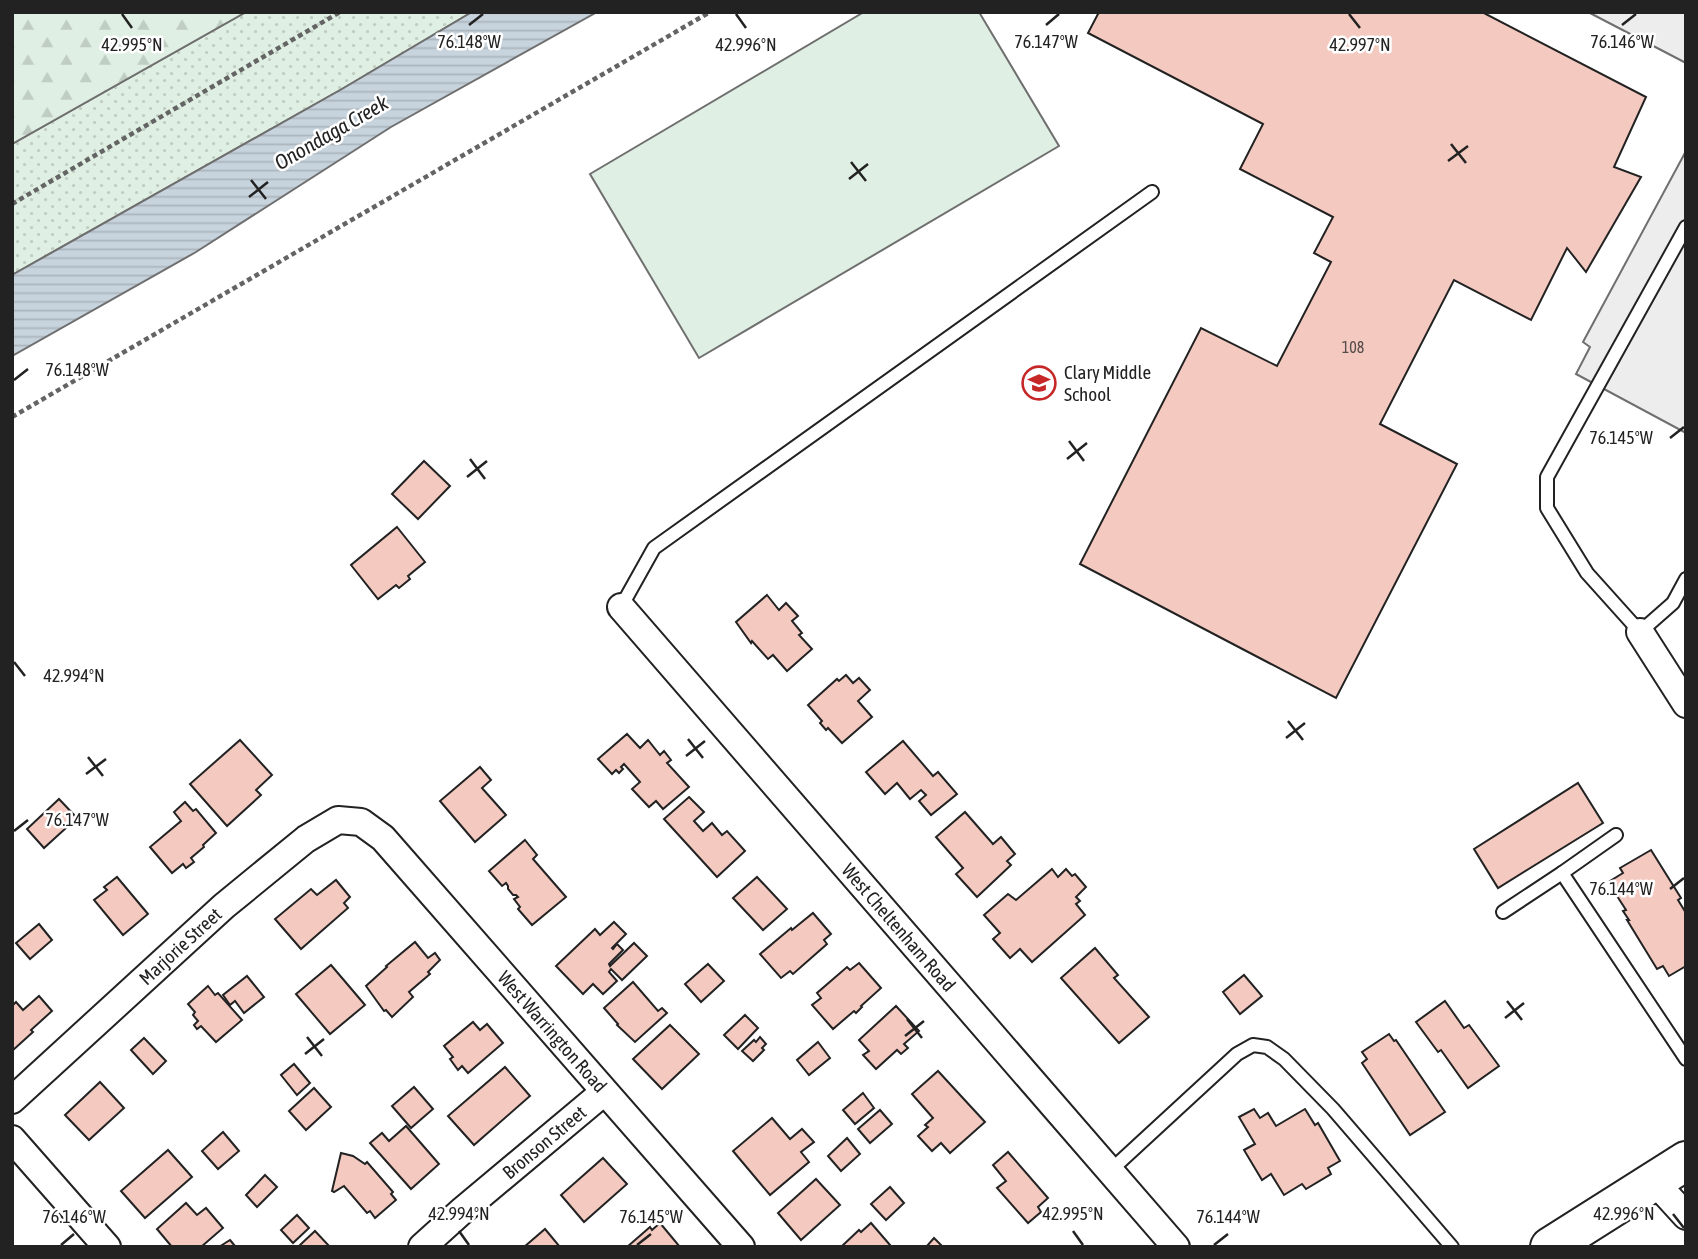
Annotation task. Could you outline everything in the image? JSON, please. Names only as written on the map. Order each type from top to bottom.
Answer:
[{"type":"main road","points":[[1550,1247],[1686,1161]]},
{"type":"street","name":"West Cheltenham Road","points":[[621,607],[1176,1247]]},
{"type":"street","points":[[1640,632],[1686,704]]},
{"type":"street","name":"Marjorie Street","points":[[12,1100],[224,906],[306,839],[338,820],[361,822]]},
{"type":"street","name":"West Warrington Road","points":[[361,822],[383,838],[741,1247]]},
{"type":"street","name":"Bronson Street","points":[[422,1247],[604,1092]]},
{"type":"street","points":[[12,1139],[107,1247]]},
{"type":"street","points":[[1654,1181],[1686,1216]]},
{"type":"lane","points":[[621,607],[654,548],[1152,192]]},
{"type":"lane","points":[[1686,227],[1547,477],[1547,508],[1587,573],[1640,632],[1673,603],[1686,579]]},
{"type":"lane","points":[[1503,912],[1615,835]]},
{"type":"lane","points":[[1562,873],[1686,1059]]},
{"type":"lane","points":[[1110,1171],[1237,1054],[1253,1045],[1267,1047],[1298,1072],[1333,1109],[1452,1247]]},
{"type":"path","points":[[12,204],[340,12]]},
{"type":"path","points":[[12,417],[710,12]]},
{"type":"green space","points":[[12,12],[246,12],[12,144]]},
{"type":"green space","points":[[246,12],[472,12],[342,89],[12,275],[12,144]]},
{"type":"green space","points":[[864,12],[979,12],[1059,146],[699,358],[590,174]]},
{"type":"shaded area","points":[[1588,12],[1686,12],[1686,63]]},
{"type":"shaded area","points":[[1686,151],[1686,433],[1576,374],[1590,347],[1583,342]]},
{"type":"water","name":"Onondaga Creek","points":[[472,12],[597,12],[391,127],[196,252],[12,356],[12,275],[342,89]]},
{"type":"building","name":"Clary Middle School","points":[[1099,12],[1482,12],[1646,97],[1614,167],[1641,177],[1586,272],[1567,248],[1531,320],[1454,280],[1380,424],[1457,464],[1336,698],[1080,564],[1201,328],[1277,366],[1331,262],[1314,253],[1333,217],[1240,169],[1263,124],[1088,33]]},
{"type":"building","points":[[424,461],[450,486],[418,519],[392,494]]},
{"type":"building","points":[[397,527],[425,562],[408,576],[410,579],[399,588],[396,585],[378,599],[351,565]]},
{"type":"building","points":[[767,595],[779,610],[786,603],[798,616],[792,621],[802,633],[799,635],[812,649],[787,671],[773,655],[768,659],[752,641],[751,643],[736,622]]},
{"type":"building","points":[[846,675],[853,683],[859,678],[870,690],[858,701],[872,717],[842,743],[828,728],[826,730],[808,705],[837,679],[839,681]]},
{"type":"building","points":[[627,734],[640,748],[648,740],[660,755],[664,751],[671,760],[667,763],[689,787],[663,809],[656,801],[649,807],[632,789],[640,782],[624,764],[619,773],[616,770],[612,774],[598,759]]},
{"type":"building","points":[[240,740],[272,775],[256,790],[261,795],[227,826],[190,784]]},
{"type":"building","points":[[903,741],[933,776],[938,772],[957,794],[931,815],[919,801],[926,795],[921,790],[910,799],[897,783],[885,794],[866,772]]},
{"type":"building","points":[[480,767],[491,780],[482,788],[506,815],[475,842],[440,801]]},
{"type":"building","points":[[1578,783],[1603,823],[1498,888],[1474,849]]},
{"type":"building","points":[[689,797],[704,812],[694,821],[703,831],[712,823],[722,835],[727,831],[745,851],[717,877],[664,819]]},
{"type":"building","points":[[59,799],[77,818],[44,848],[27,829]]},
{"type":"building","points":[[185,802],[193,811],[196,809],[216,833],[191,858],[194,862],[186,868],[183,864],[172,873],[150,847],[181,821],[174,812]]},
{"type":"building","points":[[965,812],[993,844],[1001,837],[1015,854],[1007,861],[1011,865],[977,897],[956,874],[963,868],[936,837]]},
{"type":"building","points":[[525,840],[537,855],[533,859],[566,897],[532,925],[518,909],[520,907],[514,899],[518,897],[513,895],[506,883],[502,886],[489,871]]},
{"type":"building","points":[[1651,850],[1681,898],[1678,900],[1686,913],[1686,966],[1669,976],[1663,966],[1657,969],[1627,920],[1623,911],[1626,910],[1610,881],[1623,873],[1620,868]]},
{"type":"building","points":[[1052,869],[1058,877],[1066,869],[1072,876],[1075,874],[1086,887],[1076,897],[1080,901],[1076,904],[1085,915],[1032,962],[1020,949],[1010,958],[993,939],[1000,933],[984,915],[1008,894],[1016,900]]},
{"type":"building","points":[[117,877],[148,914],[123,935],[94,900],[107,890],[104,887]]},
{"type":"building","points":[[757,877],[787,909],[763,930],[733,898]]},
{"type":"building","points":[[336,880],[350,897],[344,903],[348,908],[301,949],[275,919],[311,889],[317,895]]},
{"type":"building","points":[[813,913],[831,934],[824,940],[827,944],[793,974],[790,971],[781,978],[760,954]]},
{"type":"building","points":[[614,922],[626,934],[612,948],[617,944],[623,950],[610,966],[634,943],[647,956],[622,980],[611,969],[609,972],[617,981],[603,994],[593,984],[583,994],[556,966],[595,929],[600,935]]},
{"type":"building","points":[[39,924],[52,940],[30,959],[16,943]]},
{"type":"building","points":[[415,942],[428,958],[435,953],[440,960],[428,972],[430,974],[409,992],[413,997],[392,1017],[384,1011],[366,986]]},
{"type":"building","points":[[1095,948],[1118,975],[1114,978],[1149,1017],[1119,1043],[1061,978]]},
{"type":"building","points":[[859,963],[881,988],[856,1013],[854,1011],[833,1029],[812,1005],[821,998],[817,993],[847,967],[850,970]]},
{"type":"building","points":[[708,964],[724,981],[701,1002],[685,984]]},
{"type":"building","points":[[331,965],[365,1005],[330,1034],[296,994]]},
{"type":"building","points":[[1244,975],[1262,996],[1240,1014],[1223,992]]},
{"type":"building","points":[[247,976],[264,997],[244,1013],[235,1001],[230,1005],[223,995]]},
{"type":"building","points":[[633,982],[658,1011],[662,1008],[667,1013],[635,1042],[604,1008]]},
{"type":"building","points":[[208,986],[215,995],[218,993],[242,1020],[216,1042],[201,1026],[197,1029],[194,1025],[198,1021],[188,1004]]},
{"type":"building","points":[[39,996],[52,1011],[12,1051],[12,1006],[16,1002],[23,1010]]},
{"type":"building","points":[[1445,1001],[1464,1028],[1469,1025],[1499,1066],[1468,1088],[1441,1050],[1438,1052],[1416,1022]]},
{"type":"building","points":[[896,1006],[919,1031],[904,1044],[908,1048],[901,1054],[897,1050],[876,1069],[863,1055],[869,1051],[859,1040]]},
{"type":"building","points":[[745,1015],[758,1028],[738,1049],[724,1035]]},
{"type":"building","points":[[473,1022],[480,1030],[487,1024],[503,1043],[468,1073],[462,1066],[458,1070],[450,1059],[453,1057],[444,1046]]},
{"type":"building","points":[[670,1025],[699,1054],[662,1089],[633,1059]]},
{"type":"building","points":[[1389,1034],[1396,1040],[1445,1112],[1410,1135],[1362,1063],[1367,1059],[1362,1052]]},
{"type":"building","points":[[760,1037],[766,1044],[753,1061],[742,1051]]},
{"type":"building","points":[[144,1038],[166,1061],[153,1074],[131,1050]]},
{"type":"building","points":[[818,1042],[830,1058],[809,1075],[797,1060]]},
{"type":"building","points":[[294,1064],[310,1083],[297,1095],[281,1075]]},
{"type":"building","points":[[505,1067],[530,1096],[474,1145],[448,1116]]},
{"type":"building","points":[[938,1071],[985,1122],[950,1153],[941,1143],[932,1151],[918,1136],[933,1118],[912,1094]]},
{"type":"building","points":[[100,1082],[124,1108],[89,1140],[65,1115]]},
{"type":"building","points":[[414,1087],[433,1109],[411,1128],[392,1106]]},
{"type":"building","points":[[314,1088],[331,1107],[306,1130],[289,1111]]},
{"type":"building","points":[[863,1093],[874,1108],[855,1124],[843,1110]]},
{"type":"building","points":[[1254,1109],[1260,1118],[1268,1113],[1276,1126],[1305,1109],[1315,1125],[1318,1123],[1340,1161],[1328,1168],[1331,1174],[1306,1189],[1302,1184],[1284,1195],[1271,1174],[1262,1180],[1244,1150],[1255,1144],[1239,1117]]},
{"type":"building","points":[[880,1110],[892,1124],[870,1143],[858,1129]]},
{"type":"building","points":[[772,1118],[790,1139],[802,1129],[814,1142],[801,1152],[809,1162],[770,1195],[733,1151]]},
{"type":"building","points":[[406,1126],[439,1164],[411,1189],[370,1143],[382,1133],[389,1141]]},
{"type":"building","points":[[223,1132],[239,1151],[218,1169],[202,1151]]},
{"type":"building","points":[[847,1138],[860,1154],[841,1171],[828,1156]]},
{"type":"building","points":[[168,1150],[192,1177],[145,1218],[121,1191]]},
{"type":"building","points":[[1008,1152],[1048,1198],[1038,1207],[1041,1212],[1028,1223],[997,1188],[1006,1181],[993,1165]]},
{"type":"building","points":[[341,1153],[353,1156],[365,1164],[367,1162],[393,1192],[391,1194],[396,1200],[375,1218],[370,1211],[367,1213],[344,1186],[332,1191]]},
{"type":"building","points":[[603,1158],[627,1184],[584,1222],[561,1195]]},
{"type":"building","points":[[265,1175],[277,1187],[257,1207],[246,1195]]},
{"type":"building","points":[[816,1179],[840,1205],[801,1240],[778,1213]]},
{"type":"building","points":[[890,1187],[904,1203],[886,1220],[871,1204]]},
{"type":"building","points":[[186,1203],[197,1215],[206,1208],[223,1228],[201,1247],[172,1247],[157,1229]]},
{"type":"building","points":[[297,1215],[309,1228],[293,1243],[281,1230]]},
{"type":"building","points":[[660,1223],[680,1247],[627,1247],[650,1227],[652,1230]]},
{"type":"building","points":[[871,1223],[889,1247],[841,1247],[859,1230],[861,1232]]},
{"type":"building","points":[[545,1229],[560,1247],[524,1247]]},
{"type":"building","points":[[315,1231],[330,1247],[300,1245]]},
{"type":"building","points":[[934,1238],[943,1247],[926,1247]]},
{"type":"building","points":[[230,1240],[235,1246],[219,1247]]},
{"type":"place","name":"Clary Middle School","points":[[1039,383]]}]
